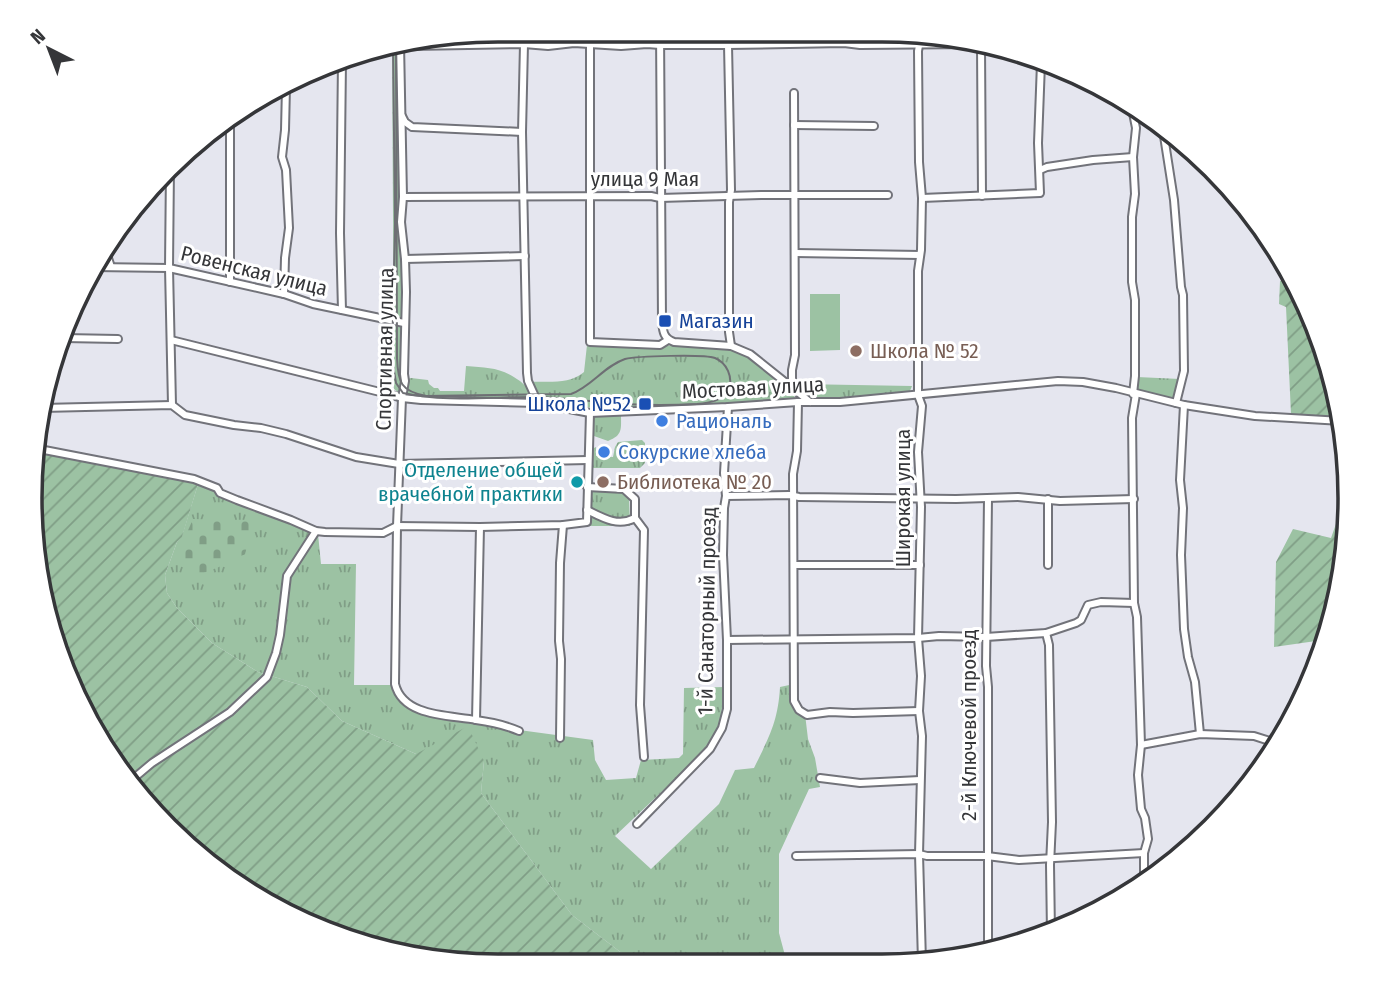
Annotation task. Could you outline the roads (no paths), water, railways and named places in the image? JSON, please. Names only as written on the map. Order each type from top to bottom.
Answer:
[{"type":"street","points":[[660,42],[662,321],[664,335],[671,341]]},
{"type":"street","points":[[524,44],[522,132],[527,373],[538,403]]},
{"type":"street","points":[[444,45],[920,44]]},
{"type":"street","name":"Широкая улица","points":[[920,44],[919,162],[922,198],[918,271],[918,395],[922,406],[918,452],[921,507],[918,638],[922,737],[919,854],[922,952]]},
{"type":"street","points":[[590,45],[590,342],[660,345],[671,341],[731,346],[750,354],[810,402]]},
{"type":"street","points":[[728,45],[731,346]]},
{"type":"street","name":"Спортивная улица","points":[[402,53],[401,222],[406,292],[405,381],[397,526],[395,684],[401,697],[431,714],[476,720],[519,731]]},
{"type":"street","points":[[982,196],[985,54]]},
{"type":"street","points":[[342,70],[342,310]]},
{"type":"street","points":[[922,198],[1040,193],[1038,143],[1041,71]]},
{"type":"street","points":[[792,387],[795,355],[794,93]]},
{"type":"street","points":[[284,294],[289,228],[286,170],[282,157],[286,94]]},
{"type":"street","points":[[402,114],[405,122],[412,127],[522,132]]},
{"type":"street","points":[[1134,118],[1134,603],[1137,617],[1141,745],[1138,775],[1141,809],[1148,839],[1144,853],[1144,871]]},
{"type":"street","points":[[794,125],[874,126]]},
{"type":"street","points":[[230,129],[230,282]]},
{"type":"street","points":[[1165,140],[1184,295],[1184,371],[1180,404],[1180,480],[1183,508],[1181,555],[1184,629],[1195,682],[1200,734]]},
{"type":"street","points":[[1040,170],[1093,160],[1133,157]]},
{"type":"street","points":[[170,182],[172,405]]},
{"type":"street","name":"улица 9 Мая","points":[[403,197],[888,195]]},
{"type":"street","points":[[795,253],[920,255]]},
{"type":"street","points":[[405,259],[525,256]]},
{"type":"street","points":[[109,261],[111,267]]},
{"type":"street","name":"Ровенская улица","points":[[105,267],[169,268],[284,294],[313,304],[404,323]]},
{"type":"street","points":[[71,338],[118,339]]},
{"type":"street","name":"Мостовая улица","points":[[170,340],[402,398],[538,403],[590,413],[840,402],[1059,381],[1083,382],[1180,404],[1255,416],[1331,420]]},
{"type":"street","points":[[798,402],[797,451],[793,474],[794,701],[799,710],[807,715],[830,712],[919,711]]},
{"type":"street","points":[[51,408],[172,405],[185,415],[261,428],[356,457],[399,464],[588,460]]},
{"type":"street","name":"1-й Санаторный проезд","points":[[637,824],[710,749],[722,728],[727,709],[723,555],[728,407]]},
{"type":"street","points":[[45,450],[194,478],[217,488],[228,497],[316,531],[383,533],[397,526],[563,525],[587,522],[590,413]]},
{"type":"street","points":[[587,487],[624,489],[635,499],[635,518],[644,530],[640,705],[644,757]]},
{"type":"street","points":[[726,496],[988,499],[1018,497],[1075,501],[1134,499]]},
{"type":"street","name":"2-й Ключевой проезд","points":[[988,499],[988,941]]},
{"type":"street","points":[[1048,499],[1048,565]]},
{"type":"street","points":[[587,510],[613,522],[627,522],[635,518]]},
{"type":"street","points":[[559,737],[560,563],[563,525]]},
{"type":"street","points":[[476,720],[480,527]]},
{"type":"street","points":[[136,776],[230,712],[267,677],[280,635],[287,576],[316,531]]},
{"type":"street","points":[[794,565],[920,565]]},
{"type":"street","points":[[727,640],[986,637],[1046,633],[1081,620],[1088,605],[1101,602],[1134,603]]},
{"type":"street","points":[[1046,633],[1049,645],[1051,921]]},
{"type":"street","points":[[1141,745],[1200,734],[1254,736],[1268,740]]},
{"type":"street","points":[[820,778],[860,783],[920,780]]},
{"type":"street","points":[[796,856],[919,854],[987,856],[1018,860],[1144,853]]},
{"type":"tram line","points":[[393,55],[395,224],[392,359],[396,383],[403,393],[437,398],[542,397],[657,405],[701,404],[715,401],[727,393],[730,384],[726,367],[715,358],[698,356],[625,359],[571,394],[426,396],[411,391],[402,384],[397,358],[396,54]]},
{"type":"place","name":"Магазин","points":[[665,321]]},
{"type":"place","name":"Школа № 52","points":[[856,351]]},
{"type":"place","name":"Школа №52","points":[[645,404]]},
{"type":"place","name":"Рациональ","points":[[662,421]]},
{"type":"place","name":"Сокурские хлеба","points":[[604,452]]},
{"type":"place","name":"Отделение общей врачебной практики","points":[[577,482]]},
{"type":"place","name":"Библиотека № 20","points":[[603,482]]}]
